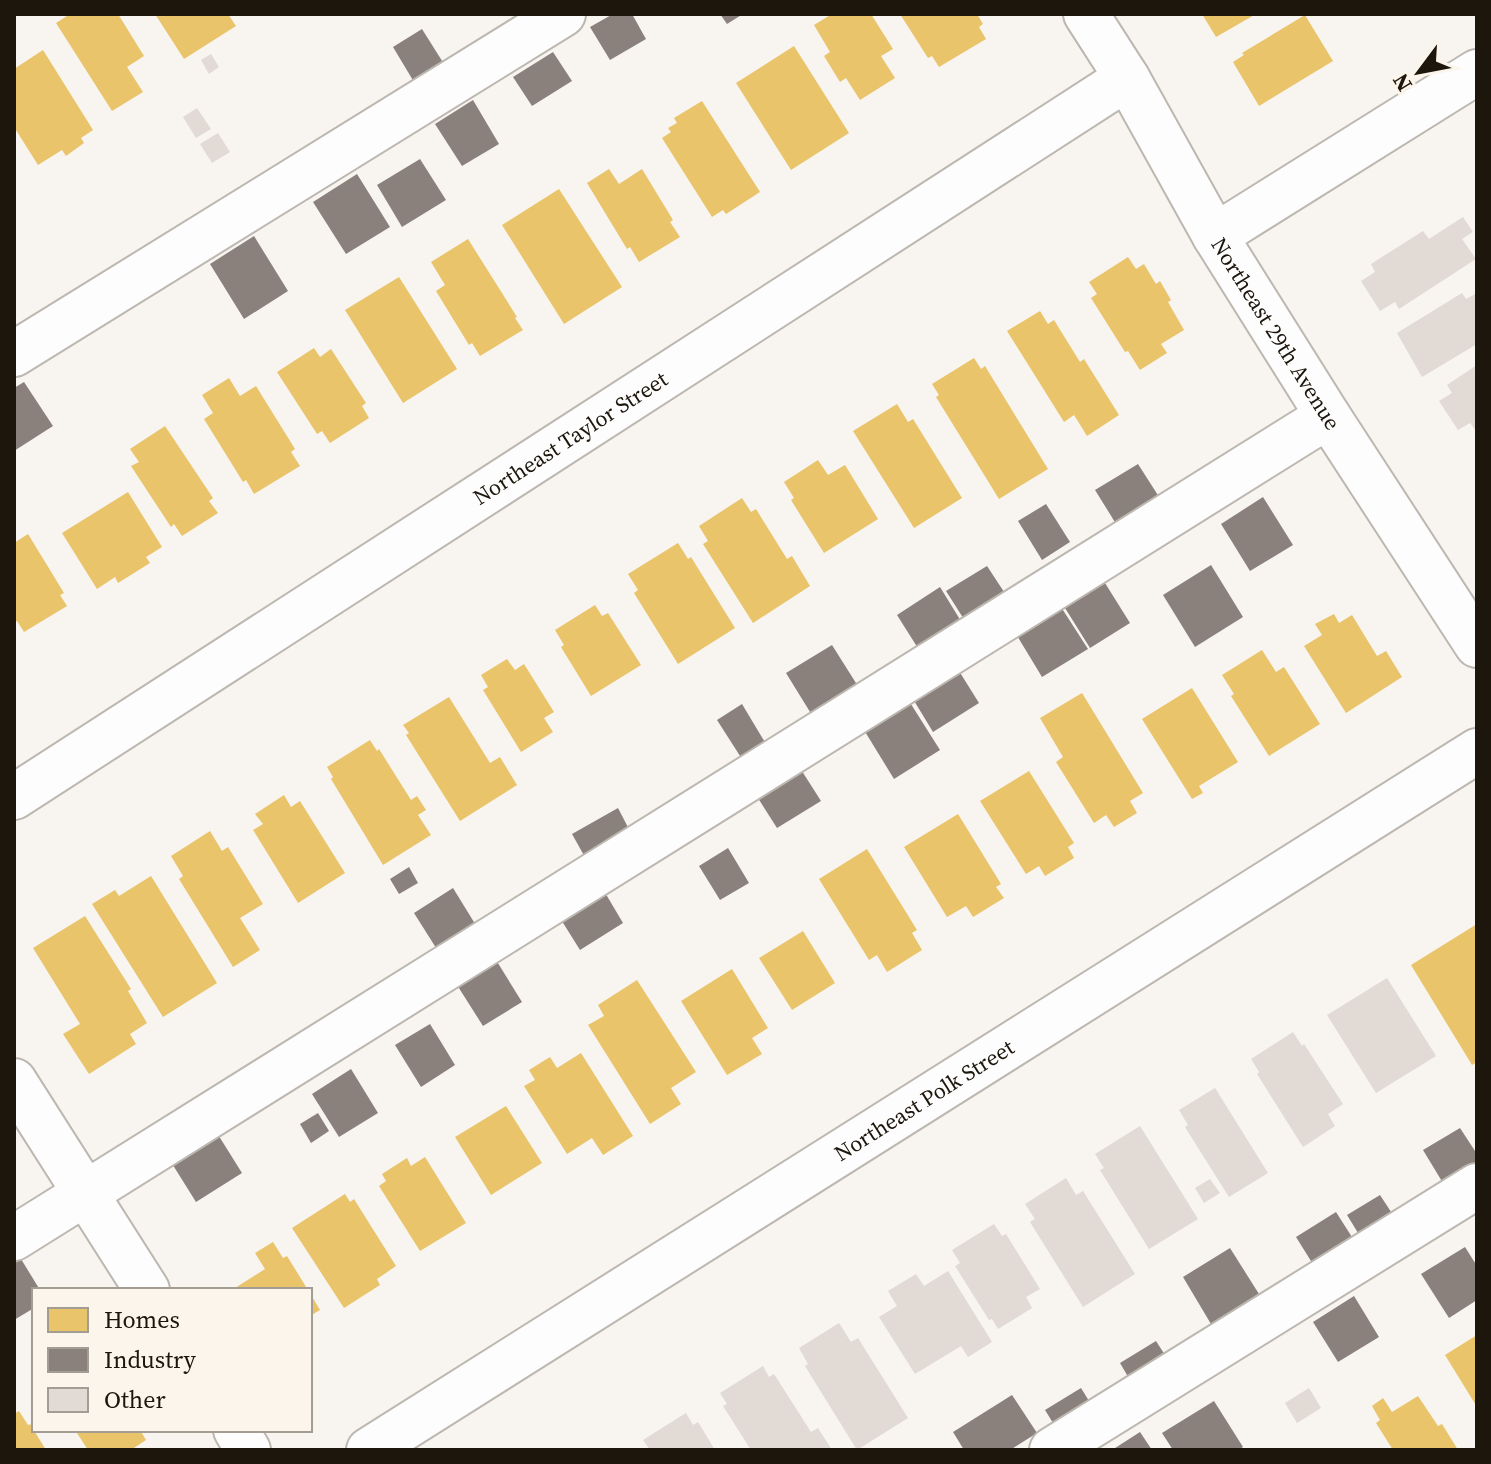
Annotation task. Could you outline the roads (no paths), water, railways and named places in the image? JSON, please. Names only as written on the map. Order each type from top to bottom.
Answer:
[{"type":"street","points":[[14,354],[563,14]]},
{"type":"street","name":"Northeast 29th Avenue","points":[[1086,14],[1127,78],[1215,236],[1477,645]]},
{"type":"street","points":[[1215,236],[1477,72]]},
{"type":"street","name":"Northeast Taylor Street","points":[[14,797],[1127,78]]},
{"type":"street","points":[[14,1238],[1328,416]]},
{"type":"street","name":"Northeast Polk Street","points":[[369,1450],[1477,751]]},
{"type":"street","points":[[14,1081],[146,1288]]},
{"type":"street","points":[[1052,1450],[1477,1186]]},
{"type":"street","points":[[237,1432],[248,1450]]}]
